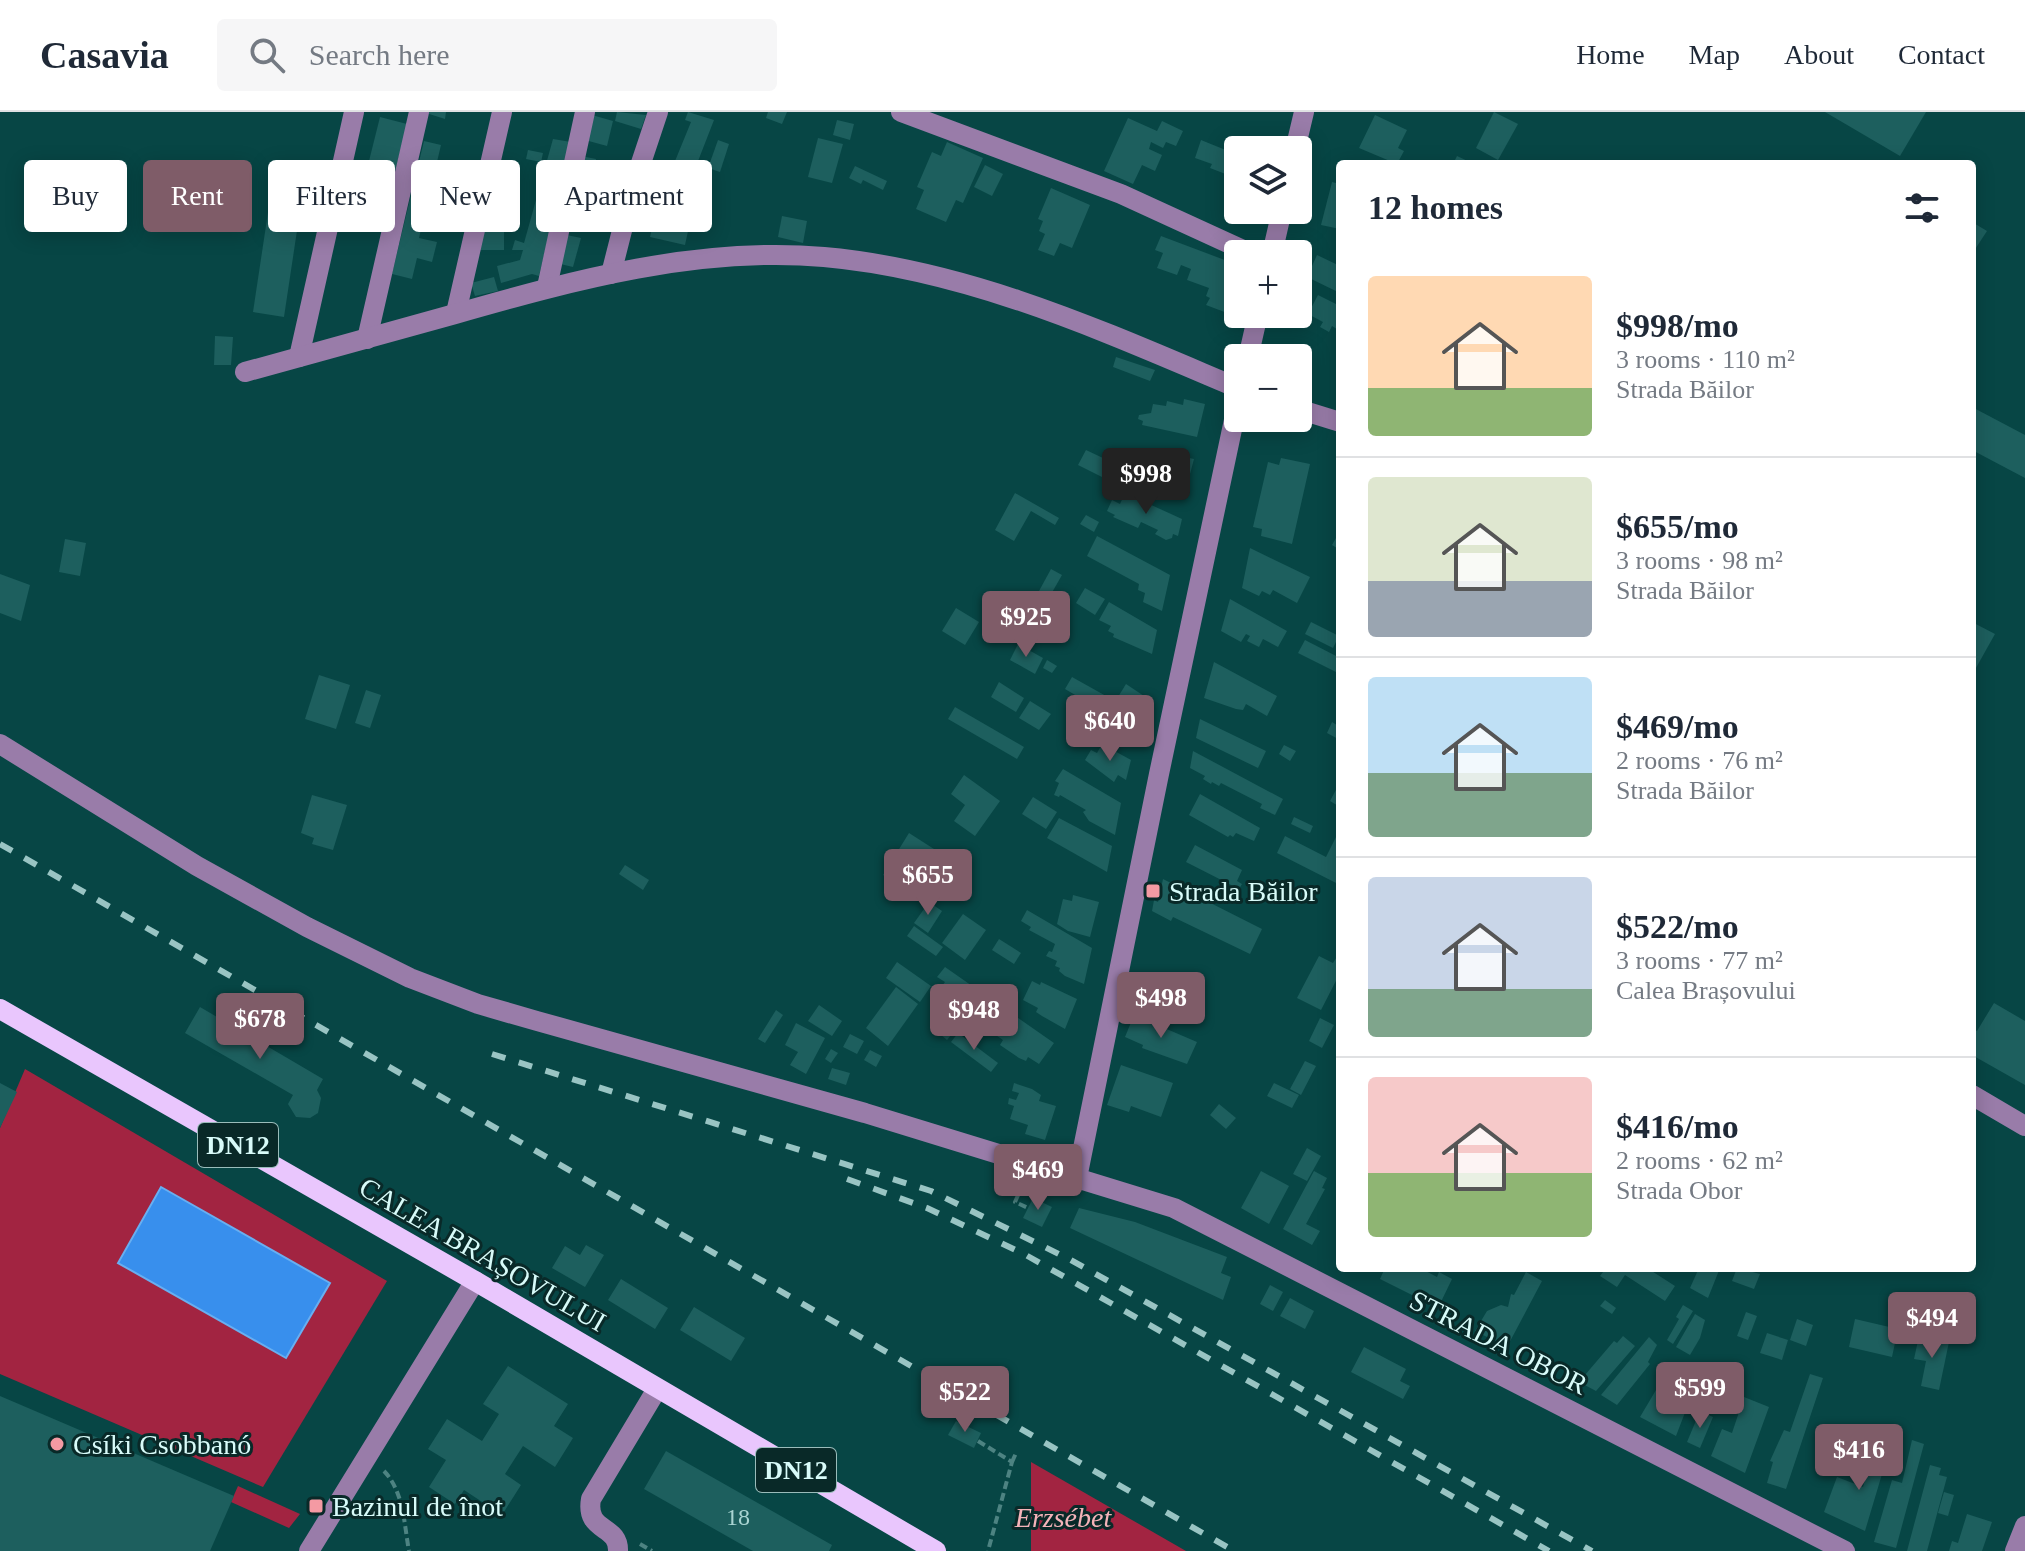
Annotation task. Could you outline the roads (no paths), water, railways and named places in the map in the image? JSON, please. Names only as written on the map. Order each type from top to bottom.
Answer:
[{"type":"main road","name":"CALEA BRAȘOVULUI","points":[[0,1009],[475,1281],[936,1551]]},
{"type":"street","points":[[299,357],[354,112]]},
{"type":"street","points":[[367,339],[419,112]]},
{"type":"street","points":[[456,313],[502,112]]},
{"type":"street","points":[[547,287],[585,112]]},
{"type":"street","points":[[611,274],[633,187],[658,112]]},
{"type":"street","points":[[901,112],[1121,194],[1224,241]]},
{"type":"street","points":[[1298,136],[1304,112]]},
{"type":"street","points":[[245,372],[547,287],[677,262],[778,255],[825,257],[958,282],[1027,303],[1224,382]]},
{"type":"street","points":[[1312,413],[1336,421]]},
{"type":"street","points":[[1077,1178],[1231,432]]},
{"type":"street","name":"STRADA OBOR","points":[[0,744],[197,866],[307,927],[410,978],[478,1004],[865,1113],[1174,1208],[1845,1551]]},
{"type":"street","points":[[1976,1097],[2025,1126]]},
{"type":"street","points":[[309,1551],[475,1281]]},
{"type":"street","points":[[618,1551],[619,1545],[613,1534],[591,1518],[591,1499],[657,1389]]},
{"type":"street","points":[[2015,1551],[2025,1526]]},
{"type":"water","points":[[161,1187],[330,1283],[286,1358],[118,1263]]},
{"type":"railway","points":[[0,844],[1234,1551]]},
{"type":"railway","points":[[492,1054],[931,1191],[1069,1259],[1592,1551]]},
{"type":"railway","points":[[847,1179],[927,1208],[1024,1254],[1549,1551]]},
{"type":"place","name":"Strada Băilor","points":[[1153,891]]},
{"type":"place","name":"Csíki Csobbanó","points":[[57,1444]]},
{"type":"place","name":"Bazinul de înot","points":[[316,1506]]},
{"type":"park label","name":"Erzsébet","points":[[1063,1517]]}]
